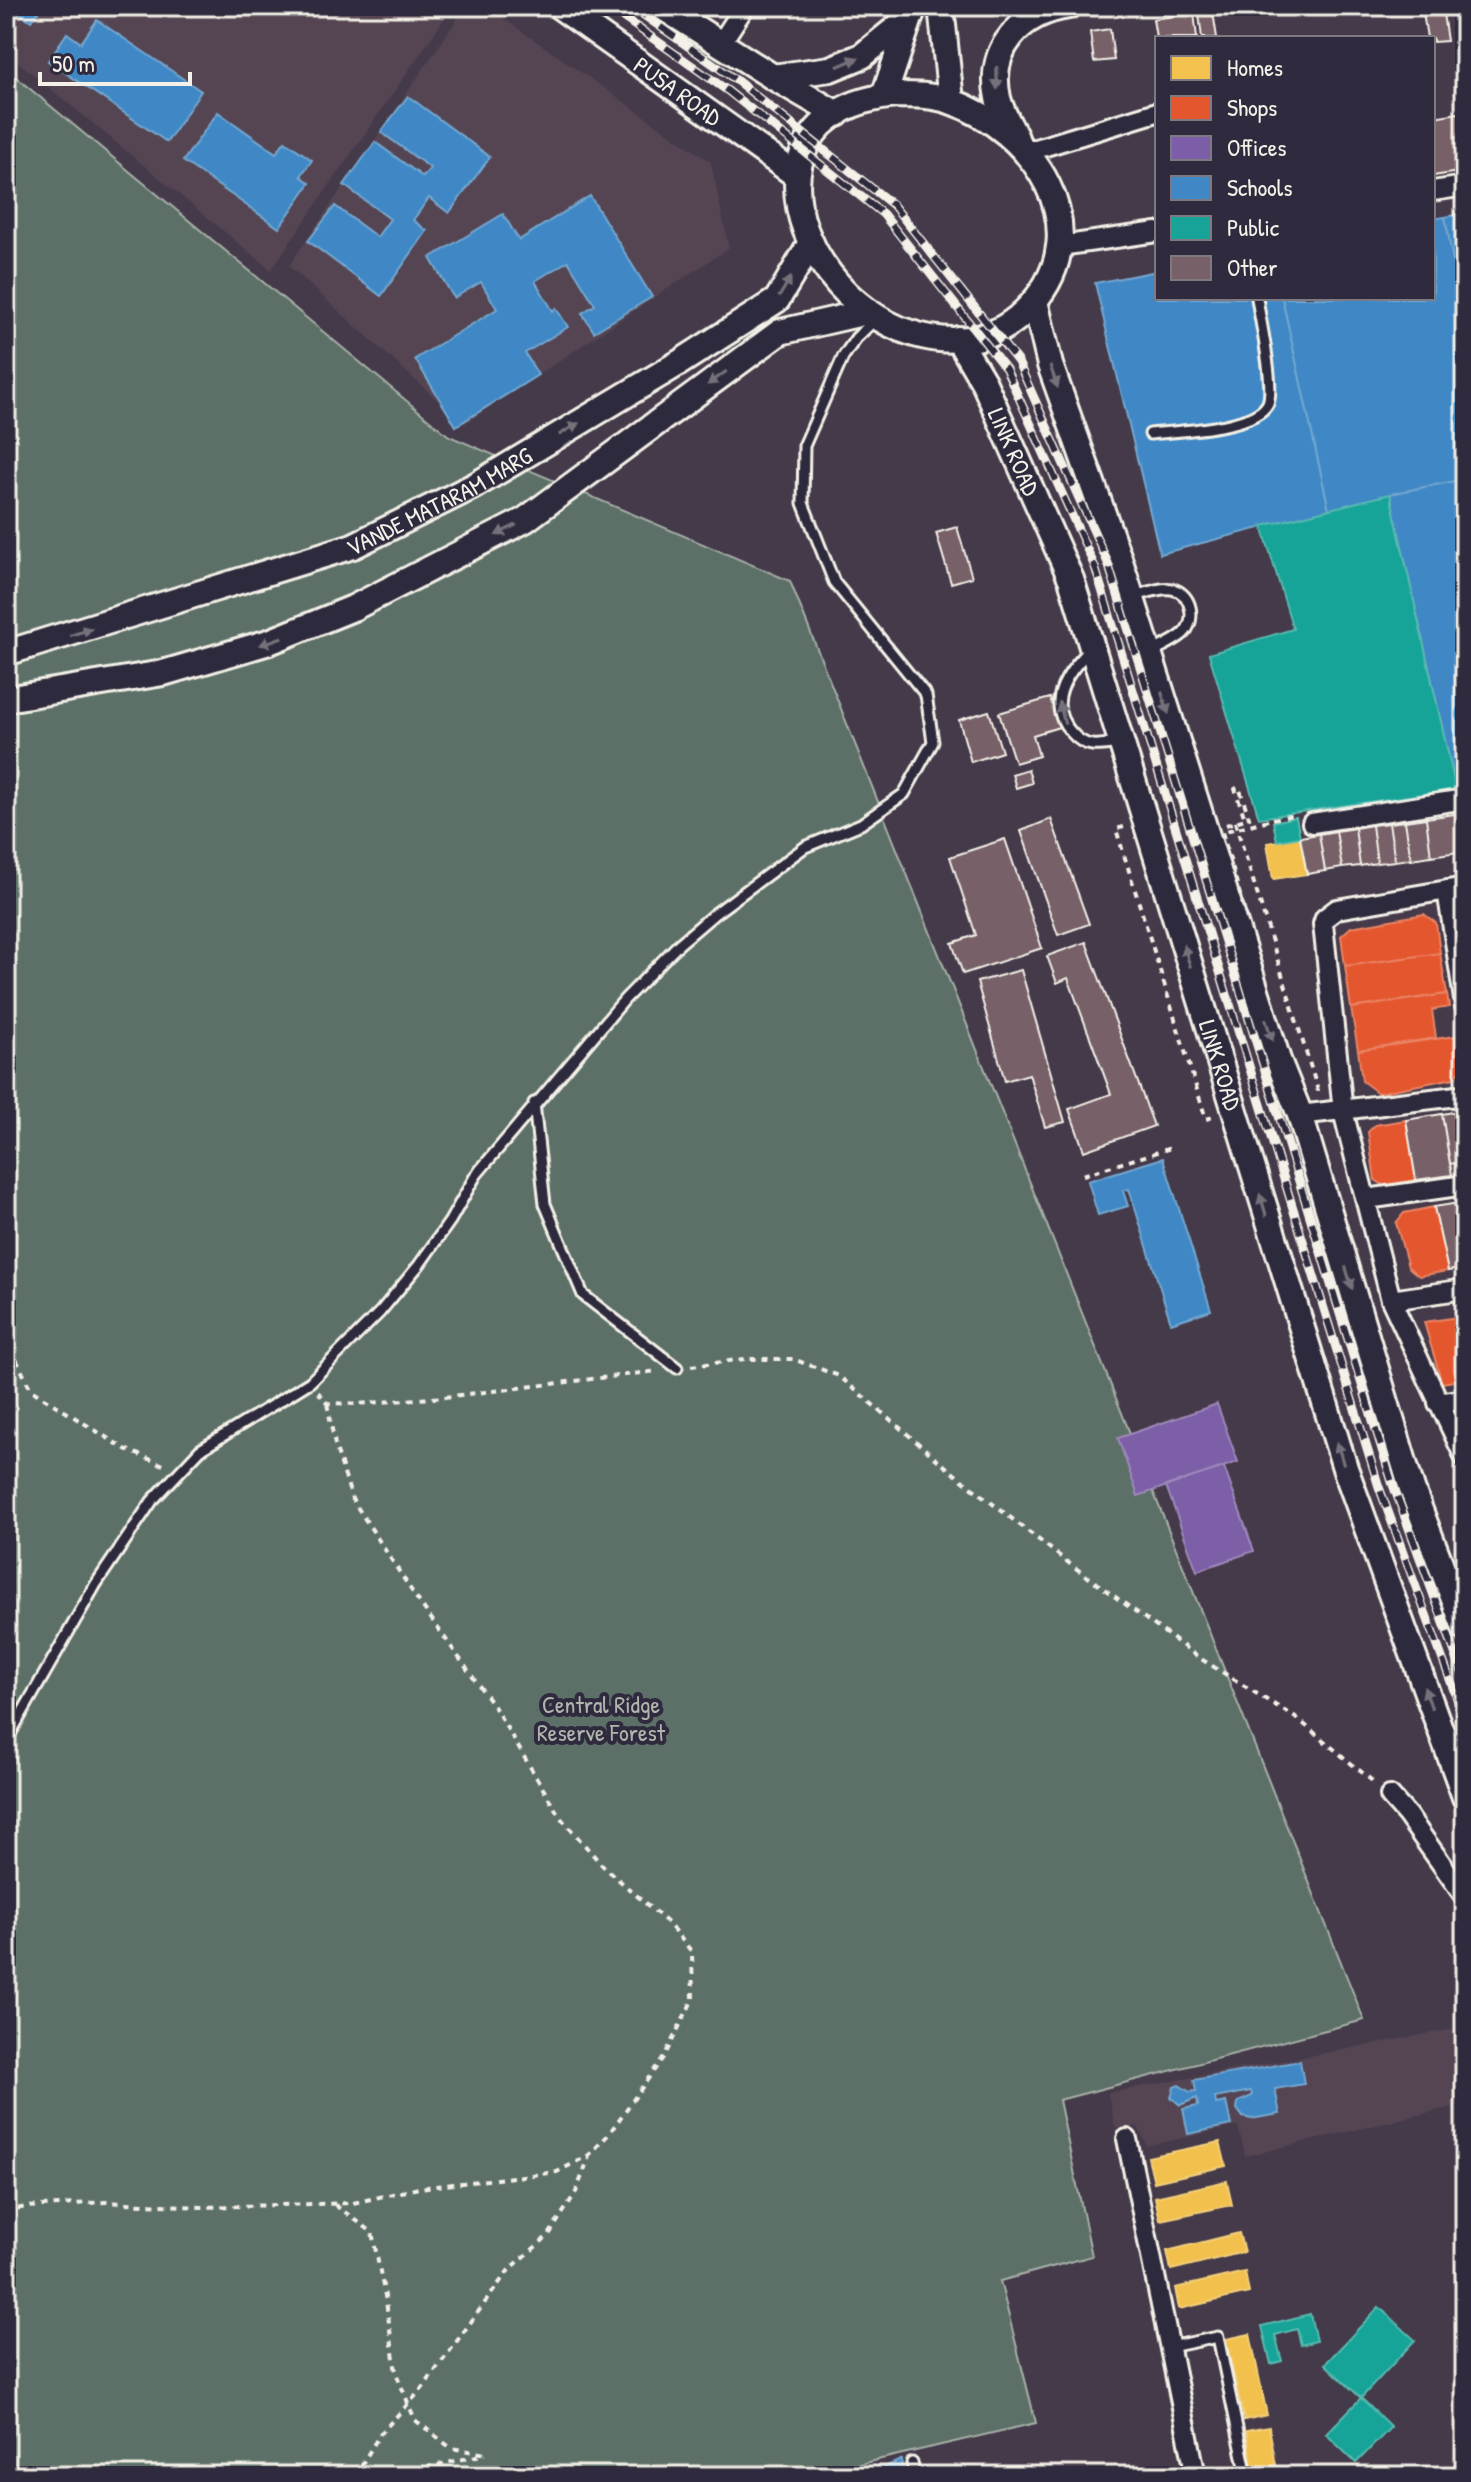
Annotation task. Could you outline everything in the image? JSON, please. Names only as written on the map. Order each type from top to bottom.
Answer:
[{"type":"main road","name":"PUSA ROAD","points":[[559,6],[796,175]]},
{"type":"main road","points":[[661,6],[837,114]]},
{"type":"main road","points":[[1022,148],[989,120],[951,101],[920,96],[884,96],[860,103],[837,114],[817,130],[808,142],[796,175],[800,210],[811,243],[830,276],[872,315],[910,332],[958,339],[980,337],[1001,330],[1020,317],[1052,276],[1060,246],[1060,223],[1045,180],[1022,148],[998,100],[997,65],[1001,48],[1008,37],[1029,21],[1069,6]]},
{"type":"main road","points":[[773,77],[830,69],[862,56],[912,12]]},
{"type":"main road","points":[[884,96],[912,12]]},
{"type":"main road","points":[[941,13],[951,101]]},
{"type":"main road","name":"VANDE MATARAM MARG","points":[[6,653],[353,546],[474,486],[679,363],[777,300],[811,243]]},
{"type":"main road","points":[[1035,301],[1050,365],[1131,597],[1278,1060],[1300,1115],[1412,1489],[1465,1628]]},
{"type":"main road","points":[[6,699],[163,673],[269,642],[353,608],[525,520],[780,332],[872,315]]},
{"type":"main road","name":"LINK ROAD","points":[[958,339],[984,383],[1071,579],[1345,1468],[1465,1797]]},
{"type":"street","points":[[721,43],[745,6]]},
{"type":"street","points":[[1022,148],[1155,113]]},
{"type":"street","points":[[1435,191],[1465,186]]},
{"type":"street","points":[[1060,246],[1155,232]]},
{"type":"street","points":[[1312,823],[1465,799]]},
{"type":"street","points":[[1465,1006],[1456,888],[1337,909],[1325,918],[1323,924],[1343,1111],[1391,1300],[1465,1458]]},
{"type":"street","points":[[1300,1115],[1465,1095]]},
{"type":"street","points":[[1367,1199],[1465,1185]]},
{"type":"street","points":[[1391,1300],[1465,1289]]},
{"type":"street","points":[[1438,1403],[1465,1399]]},
{"type":"street","points":[[1390,1796],[1465,1897]]},
{"type":"street","points":[[1127,2139],[1196,2476]]},
{"type":"lane","points":[[1150,434],[1217,426],[1260,413],[1268,403],[1270,383],[1257,300]]},
{"type":"lane","points":[[6,1741],[96,1584],[152,1501],[200,1450],[310,1382],[380,1312],[450,1221],[476,1175],[625,999],[679,944],[713,915],[805,847],[861,824],[904,794],[933,742],[926,695],[834,582],[803,503],[804,446],[843,357],[872,315]]},
{"type":"lane","points":[[1131,597],[1174,589],[1181,592],[1190,606],[1191,620],[1182,634],[1149,653]]},
{"type":"lane","points":[[1093,648],[1067,676],[1060,689],[1060,715],[1077,739],[1090,745],[1122,743]]},
{"type":"lane","points":[[534,1103],[545,1204],[583,1295],[677,1368]]},
{"type":"lane","points":[[1170,2347],[1218,2337],[1247,2476]]},
{"type":"lane","points":[[912,2463],[915,2476]]},
{"type":"path","points":[[1245,819],[1235,789],[1239,787],[1251,823]]},
{"type":"path","points":[[1247,919],[1222,832],[1273,819]]},
{"type":"path","points":[[1235,822],[1314,1083]]},
{"type":"path","points":[[1121,845],[1202,1106]]},
{"type":"path","points":[[1083,1175],[1174,1147]]},
{"type":"path","points":[[6,1338],[31,1390],[125,1449],[165,1466],[188,1463]]},
{"type":"path","points":[[327,1403],[356,1404],[444,1397],[632,1376],[745,1359],[793,1359],[839,1376],[952,1472],[1066,1561],[1198,1657],[1299,1720],[1390,1796]]},
{"type":"path","points":[[6,2211],[106,2202],[202,2207],[353,2203],[419,2188],[557,2172],[589,2155],[608,2135],[665,2055],[693,1999],[692,1952],[668,1923],[603,1866],[560,1817],[495,1708],[415,1596],[352,1499],[335,1445],[327,1403],[310,1382]]},
{"type":"path","points":[[355,2476],[380,2434],[422,2389],[508,2271],[549,2235],[576,2192],[589,2155]]},
{"type":"path","points":[[333,2203],[372,2232],[396,2373],[415,2420],[451,2448],[487,2454],[391,2476]]},
{"type":"shaded area","points":[[6,6],[453,6],[271,270],[6,52]]},
{"type":"shaded area","points":[[466,6],[491,10],[711,162],[729,248],[464,424],[289,266]]},
{"type":"shaded area","points":[[1465,2027],[1465,2104],[1245,2156],[1238,2126],[1147,2146],[1138,2127],[1115,2128],[1108,2093]]},
{"type":"green space","name":"Central Ridge Reserve Forest","points":[[6,69],[449,436],[790,581],[1364,2020],[1059,2100],[1092,2256],[1000,2281],[1036,2423],[847,2467],[828,2476],[6,2476]]},
{"type":"building: Homes","points":[[1300,837],[1307,874],[1273,879],[1267,843]]},
{"type":"building: Homes","points":[[1220,2142],[1226,2166],[1154,2182],[1148,2157]]},
{"type":"building: Homes","points":[[1227,2181],[1232,2205],[1160,2220],[1155,2197]]},
{"type":"building: Homes","points":[[1239,2233],[1244,2252],[1171,2270],[1167,2251]]},
{"type":"building: Homes","points":[[1245,2272],[1249,2293],[1179,2309],[1175,2288]]},
{"type":"building: Homes","points":[[1250,2334],[1267,2415],[1244,2420],[1226,2339]]},
{"type":"building: Homes","points":[[1269,2427],[1278,2476],[1254,2476],[1246,2431]]},
{"type":"building: Shops","points":[[1424,914],[1436,923],[1440,953],[1345,966],[1341,936],[1351,927]]},
{"type":"building: Shops","points":[[1440,953],[1447,994],[1351,1008],[1345,966]]},
{"type":"building: Shops","points":[[1447,994],[1449,1007],[1432,1010],[1436,1038],[1358,1050],[1351,1008]]},
{"type":"building: Shops","points":[[1456,1036],[1462,1068],[1454,1078],[1378,1093],[1362,1081],[1358,1050]]},
{"type":"building: Shops","points":[[1406,1120],[1416,1180],[1383,1185],[1375,1180],[1368,1132],[1375,1125]]},
{"type":"building: Shops","points":[[1434,1207],[1448,1271],[1419,1276],[1408,1267],[1396,1223],[1404,1213]]},
{"type":"building: Shops","points":[[1459,1317],[1465,1379],[1442,1383],[1424,1322]]},
{"type":"building: Offices","points":[[1217,1404],[1238,1462],[1138,1496],[1118,1438]]},
{"type":"building: Offices","points":[[1224,1467],[1254,1551],[1197,1571],[1166,1486]]},
{"type":"building: Schools","points":[[9,6],[44,6],[31,21]]},
{"type":"building: Schools","points":[[97,20],[201,91],[167,142],[48,61],[67,33],[81,43]]},
{"type":"building: Schools","points":[[408,96],[490,157],[449,213],[429,198],[413,220],[427,231],[381,296],[308,241],[335,206],[377,237],[390,219],[344,185],[375,142],[423,177],[430,168],[381,132]]},
{"type":"building: Schools","points":[[218,112],[276,153],[285,141],[312,160],[301,176],[310,183],[279,228],[183,161]]},
{"type":"building: Schools","points":[[590,196],[652,297],[594,332],[582,313],[595,305],[568,261],[535,281],[553,311],[556,308],[568,327],[525,353],[538,375],[456,426],[415,359],[497,309],[481,282],[454,298],[430,258],[503,214],[519,240]]},
{"type":"building: Schools","points":[[1465,213],[1465,327],[1445,217]]},
{"type":"building: Schools","points":[[1445,217],[1465,327],[1465,479],[1329,510],[1282,300],[1435,300],[1435,219]]},
{"type":"building: Schools","points":[[1155,271],[1155,300],[1282,300],[1329,510],[1160,554],[1095,283]]},
{"type":"building: Schools","points":[[1465,479],[1465,787],[1456,789],[1390,494]]},
{"type":"building: Schools","points":[[1163,1158],[1211,1310],[1171,1323],[1129,1189],[1123,1191],[1128,1206],[1098,1215],[1088,1181]]},
{"type":"building: Schools","points":[[1300,2061],[1304,2084],[1275,2089],[1280,2114],[1251,2119],[1243,2117],[1237,2109],[1238,2102],[1252,2096],[1251,2091],[1215,2098],[1216,2104],[1226,2102],[1231,2125],[1188,2134],[1183,2109],[1198,2106],[1197,2098],[1180,2105],[1171,2097],[1174,2087],[1179,2085],[1190,2092],[1196,2091],[1194,2080]]},
{"type":"building: Schools","points":[[901,2460],[905,2476],[864,2476]]},
{"type":"building: Public","points":[[1390,494],[1456,789],[1259,818],[1209,654],[1293,629],[1262,526]]},
{"type":"building: Public","points":[[1296,817],[1300,837],[1277,841],[1273,822]]},
{"type":"building: Public","points":[[1379,2307],[1415,2340],[1361,2398],[1325,2364]]},
{"type":"building: Public","points":[[1310,2314],[1316,2341],[1301,2345],[1297,2329],[1275,2335],[1282,2361],[1271,2364],[1262,2326]]},
{"type":"building: Public","points":[[1361,2398],[1391,2427],[1356,2463],[1326,2434]]},
{"type":"building: Other","points":[[1422,6],[1442,6],[1447,41],[1435,42],[1435,36],[1427,36]]},
{"type":"building: Other","points":[[1213,12],[1217,36],[1202,36],[1199,14]]},
{"type":"building: Other","points":[[1194,13],[1197,36],[1156,36],[1153,19]]},
{"type":"building: Other","points":[[1110,29],[1114,60],[1094,62],[1090,32]]},
{"type":"building: Other","points":[[1465,112],[1465,171],[1435,176],[1435,117]]},
{"type":"building: Other","points":[[957,527],[972,577],[951,583],[936,533]]},
{"type":"building: Other","points":[[1050,698],[1059,727],[1033,735],[1039,756],[1015,763],[999,713]]},
{"type":"building: Other","points":[[989,711],[1002,752],[971,762],[959,720]]},
{"type":"building: Other","points":[[1028,769],[1032,783],[1016,788],[1012,774]]},
{"type":"building: Other","points":[[1462,813],[1465,851],[1431,856],[1426,818]]},
{"type":"building: Other","points":[[1426,818],[1431,856],[1411,859],[1405,821]]},
{"type":"building: Other","points":[[1051,819],[1089,924],[1058,935],[1021,831]]},
{"type":"building: Other","points":[[1405,821],[1411,859],[1395,861],[1389,823]]},
{"type":"building: Other","points":[[1389,823],[1395,861],[1377,863],[1372,825]]},
{"type":"building: Other","points":[[1372,825],[1377,863],[1360,866],[1355,828]]},
{"type":"building: Other","points":[[1355,828],[1360,866],[1342,868],[1336,831]]},
{"type":"building: Other","points":[[1336,831],[1342,868],[1325,871],[1319,834]]},
{"type":"building: Other","points":[[1319,834],[1325,871],[1307,874],[1300,837]]},
{"type":"building: Other","points":[[1005,839],[1042,948],[963,974],[952,943],[976,935],[950,857]]},
{"type":"building: Other","points":[[1086,942],[1154,1126],[1084,1151],[1069,1109],[1111,1094],[1068,978],[1057,983],[1047,956]]},
{"type":"building: Other","points":[[1021,970],[1065,1122],[1045,1127],[1029,1074],[1005,1081],[977,982]]},
{"type":"building: Other","points":[[1465,1110],[1465,1161],[1450,1164],[1442,1114]]},
{"type":"building: Other","points":[[1442,1114],[1452,1175],[1416,1180],[1406,1120]]},
{"type":"building: Other","points":[[1465,1202],[1465,1268],[1448,1271],[1434,1207]]},
{"type":"railway","points":[[607,6],[728,91],[883,214],[1006,369],[1095,567],[1379,1487],[1465,1720]]},
{"type":"railway","points":[[631,6],[736,80],[893,205],[1018,362],[1108,563],[1392,1482],[1465,1680]]}]
